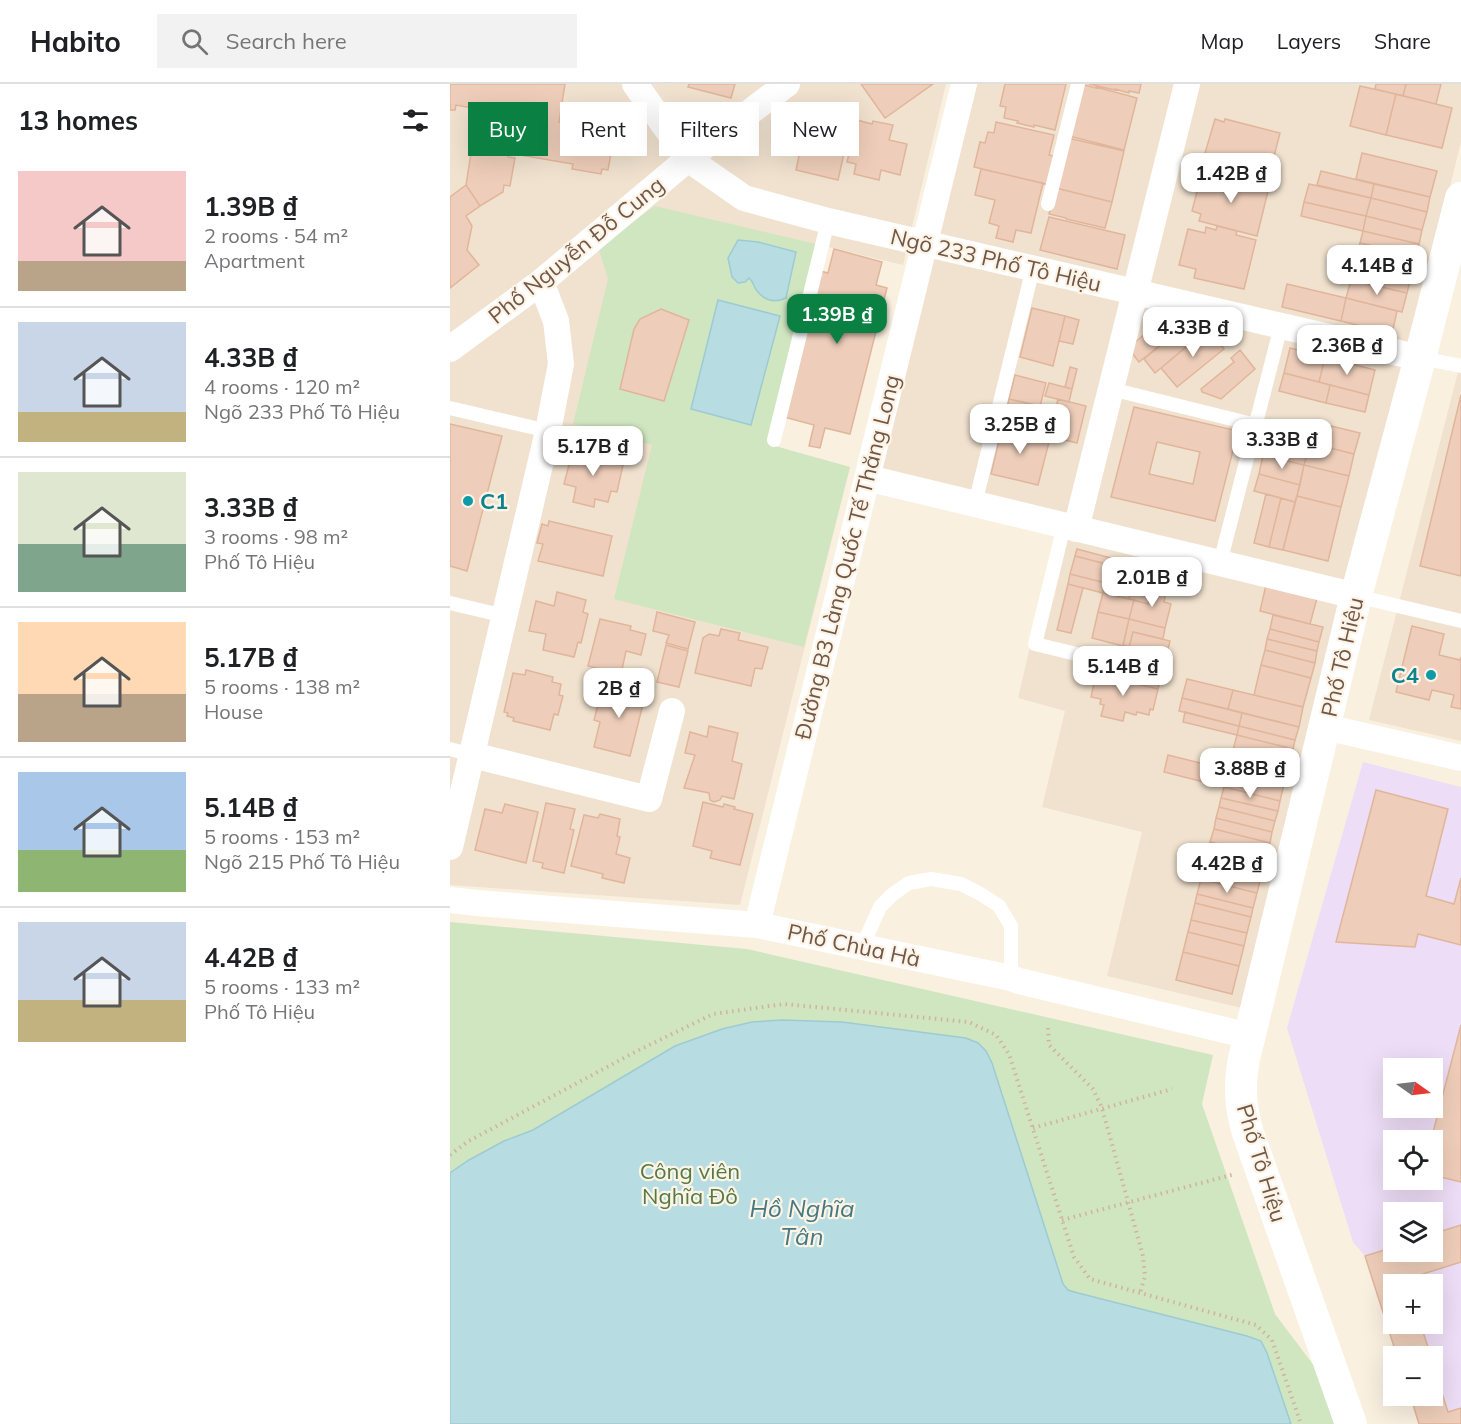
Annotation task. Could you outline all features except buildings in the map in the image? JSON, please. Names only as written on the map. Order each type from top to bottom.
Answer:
[{"type":"street","name":"Ngõ 233 Phố Tô Hiệu","points":[[635,84],[688,159],[744,198],[828,221],[1420,358]]},
{"type":"street","name":"Phố Nguyễn Đỗ Cung","points":[[450,350],[541,282],[688,159],[787,84]]},
{"type":"street","name":"Đường B3 Làng Quốc Tế Thăng Long","points":[[757,925],[964,84]]},
{"type":"street","points":[[1070,527],[1111,390],[1187,84]]},
{"type":"street","name":"Phố Tô Hiệu","points":[[1351,1424],[1243,1116],[1241,1079],[1356,596],[1461,198]]},
{"type":"street","points":[[450,847],[461,752],[505,616],[548,431],[561,364],[556,321],[541,282]]},
{"type":"street","points":[[867,478],[1356,596]]},
{"type":"street","points":[[461,752],[650,799],[672,711]]},
{"type":"street","points":[[1325,727],[1461,759]]},
{"type":"street","name":"Phố Chùa Hà","points":[[450,900],[757,925],[1011,978],[1250,1036]]},
{"type":"lane","points":[[1048,204],[1078,84]]},
{"type":"lane","points":[[774,440],[828,221]]},
{"type":"lane","points":[[975,504],[1033,268]]},
{"type":"lane","points":[[1220,563],[1281,326]]},
{"type":"lane","points":[[1420,358],[1461,366]]},
{"type":"lane","points":[[1111,390],[1256,426]]},
{"type":"lane","points":[[450,408],[548,431]]},
{"type":"lane","points":[[1070,527],[1035,644],[1122,665]]},
{"type":"lane","points":[[1356,596],[1461,621]]},
{"type":"lane","points":[[450,603],[505,616]]},
{"type":"lane","points":[[861,947],[880,908],[893,894],[909,883],[931,879],[961,884],[999,906],[1011,926],[1011,978]]},
{"type":"path","points":[[450,1155],[467,1142],[637,1051],[713,1014],[784,1004],[969,1022],[996,1035],[1009,1054],[1074,1257],[1090,1279],[1256,1325],[1272,1340],[1301,1424]]},
{"type":"path","points":[[1048,1028],[1049,1045],[1093,1089],[1102,1108],[1143,1256],[1145,1276],[1140,1293]]},
{"type":"path","points":[[1033,1128],[1172,1089]]},
{"type":"path","points":[[1062,1220],[1236,1173]]},
{"type":"shaded area","points":[[450,84],[946,84],[903,265],[816,244],[768,445],[850,467],[740,905],[450,885]]},
{"type":"shaded area","points":[[970,84],[1461,84],[1461,142],[1353,582],[879,467]]},
{"type":"shaded area","points":[[1461,360],[1461,741],[1369,720]]},
{"type":"shaded area","points":[[1056,535],[1348,604],[1250,1010],[1107,976],[1142,832],[1042,807],[1065,711],[1018,698]]},
{"type":"shaded area","points":[[1363,762],[1461,787],[1461,1424],[1419,1424],[1413,1406],[1443,1406],[1443,1346],[1394,1346],[1390,1334],[1443,1334],[1443,1274],[1383,1274],[1383,1312],[1365,1256],[1353,1242],[1287,1028]]},
{"type":"green space","points":[[655,206],[816,244],[768,444],[850,467],[804,647],[614,599],[652,445],[573,424],[608,279],[598,247]]},
{"type":"green space","name":"Hồ Nghĩa Tân","points":[[450,922],[747,949],[1213,1055],[1202,1104],[1275,1314],[1321,1375],[1338,1424],[450,1424]]},
{"type":"water","points":[[738,240],[758,242],[796,252],[786,298],[774,301],[767,299],[757,291],[749,278],[745,282],[738,283],[732,277],[728,258]]},
{"type":"water","points":[[718,300],[780,316],[751,425],[691,409]]},
{"type":"water","name":"Hồ Nghĩa Tân","points":[[782,1020],[842,1022],[966,1038],[978,1043],[986,1051],[992,1063],[1063,1284],[1068,1290],[1078,1293],[1261,1341],[1291,1424],[450,1424],[450,1173],[504,1141],[533,1130],[675,1046],[722,1029],[752,1022]]},
{"type":"place","name":"C1","points":[[468,501]]},
{"type":"place","name":"C4","points":[[1431,675]]},
{"type":"park label","name":"Công viên Nghĩa Đô","points":[[690,1184]]}]
